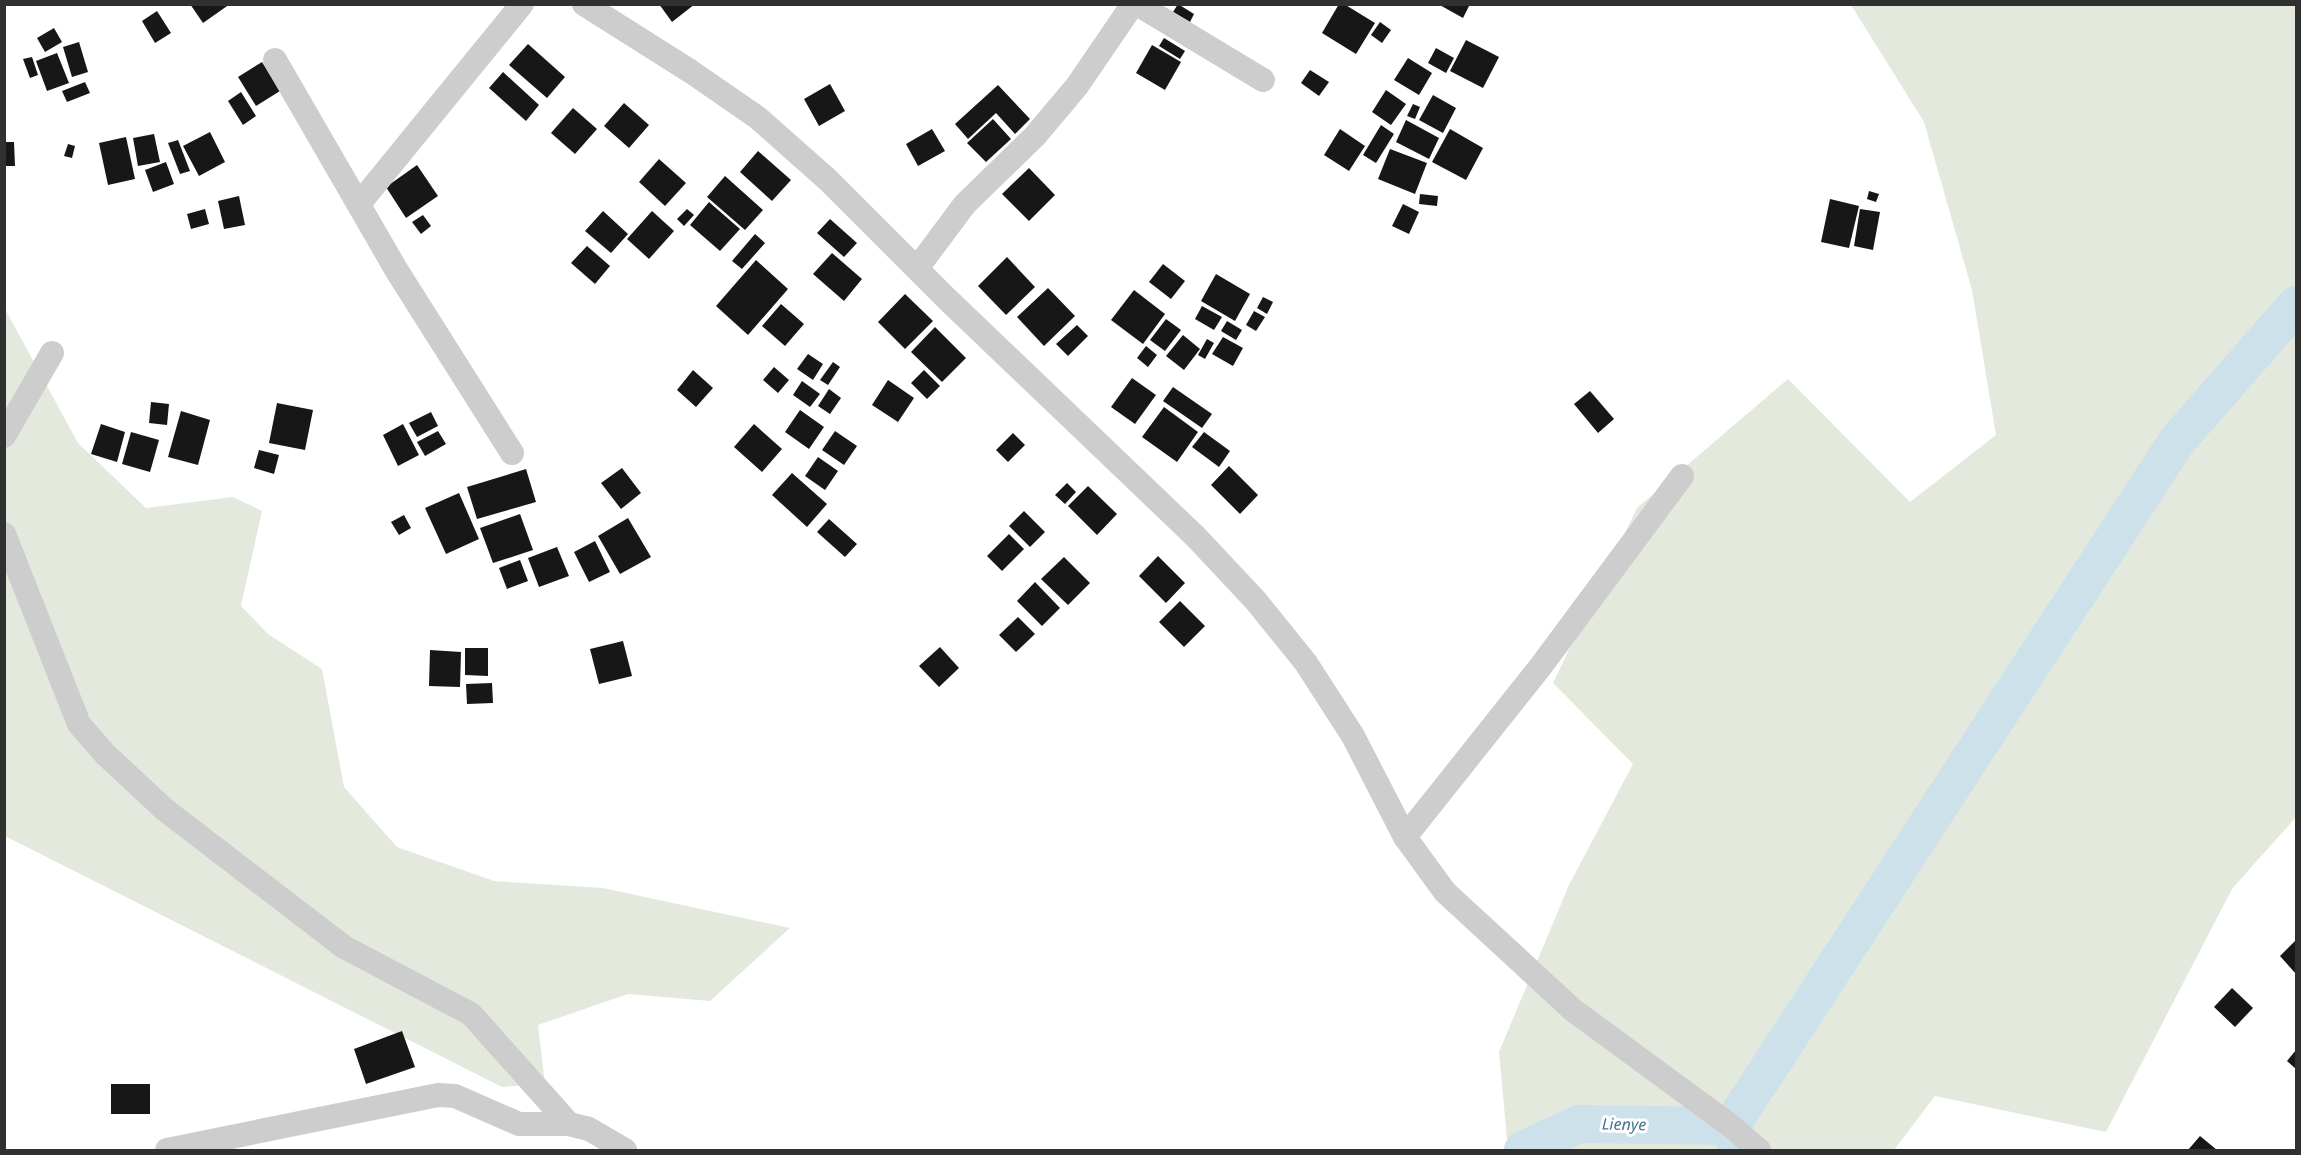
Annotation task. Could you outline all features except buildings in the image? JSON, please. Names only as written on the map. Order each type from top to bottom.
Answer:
[{"type":"street","points":[[359,204],[522,4]]},
{"type":"street","points":[[584,4],[690,71],[758,118],[828,180],[918,267],[946,298],[1196,537],[1256,601],[1306,663],[1353,736],[1405,837],[1445,892],[1508,953],[1573,1010],[1731,1126],[1759,1150]]},
{"type":"street","points":[[918,267],[965,204],[1035,136],[1077,86],[1135,4],[1263,80]]},
{"type":"street","points":[[275,60],[397,271],[512,453]]},
{"type":"street","points":[[4,436],[52,353]]},
{"type":"street","points":[[1405,837],[1541,666],[1682,477]]},
{"type":"street","points":[[4,534],[79,724],[105,754],[164,809],[344,947],[471,1014],[569,1124]]},
{"type":"street","points":[[167,1150],[438,1095],[454,1096],[519,1124],[569,1124],[589,1129],[625,1150]]},
{"type":"shaded area","points":[[1851,5],[2296,5],[2296,817],[2232,889],[2106,1132],[1935,1096],[1894,1150],[1508,1150],[1499,1052],[1569,885],[1633,764],[1553,683],[1637,508],[1788,379],[1910,502],[1996,435],[1972,290],[1924,122]]},
{"type":"shaded area","points":[[4,307],[78,443],[146,508],[233,497],[262,511],[241,606],[268,634],[322,669],[344,787],[397,847],[494,881],[603,888],[790,928],[710,1001],[628,994],[538,1025],[545,1084],[502,1087],[5,836]]},
{"type":"waterway","points":[[1737,1150],[1731,1126],[2177,441],[2296,305]]},
{"type":"waterway","name":"Lienye","points":[[1523,1150],[1579,1124],[1731,1126]]}]
